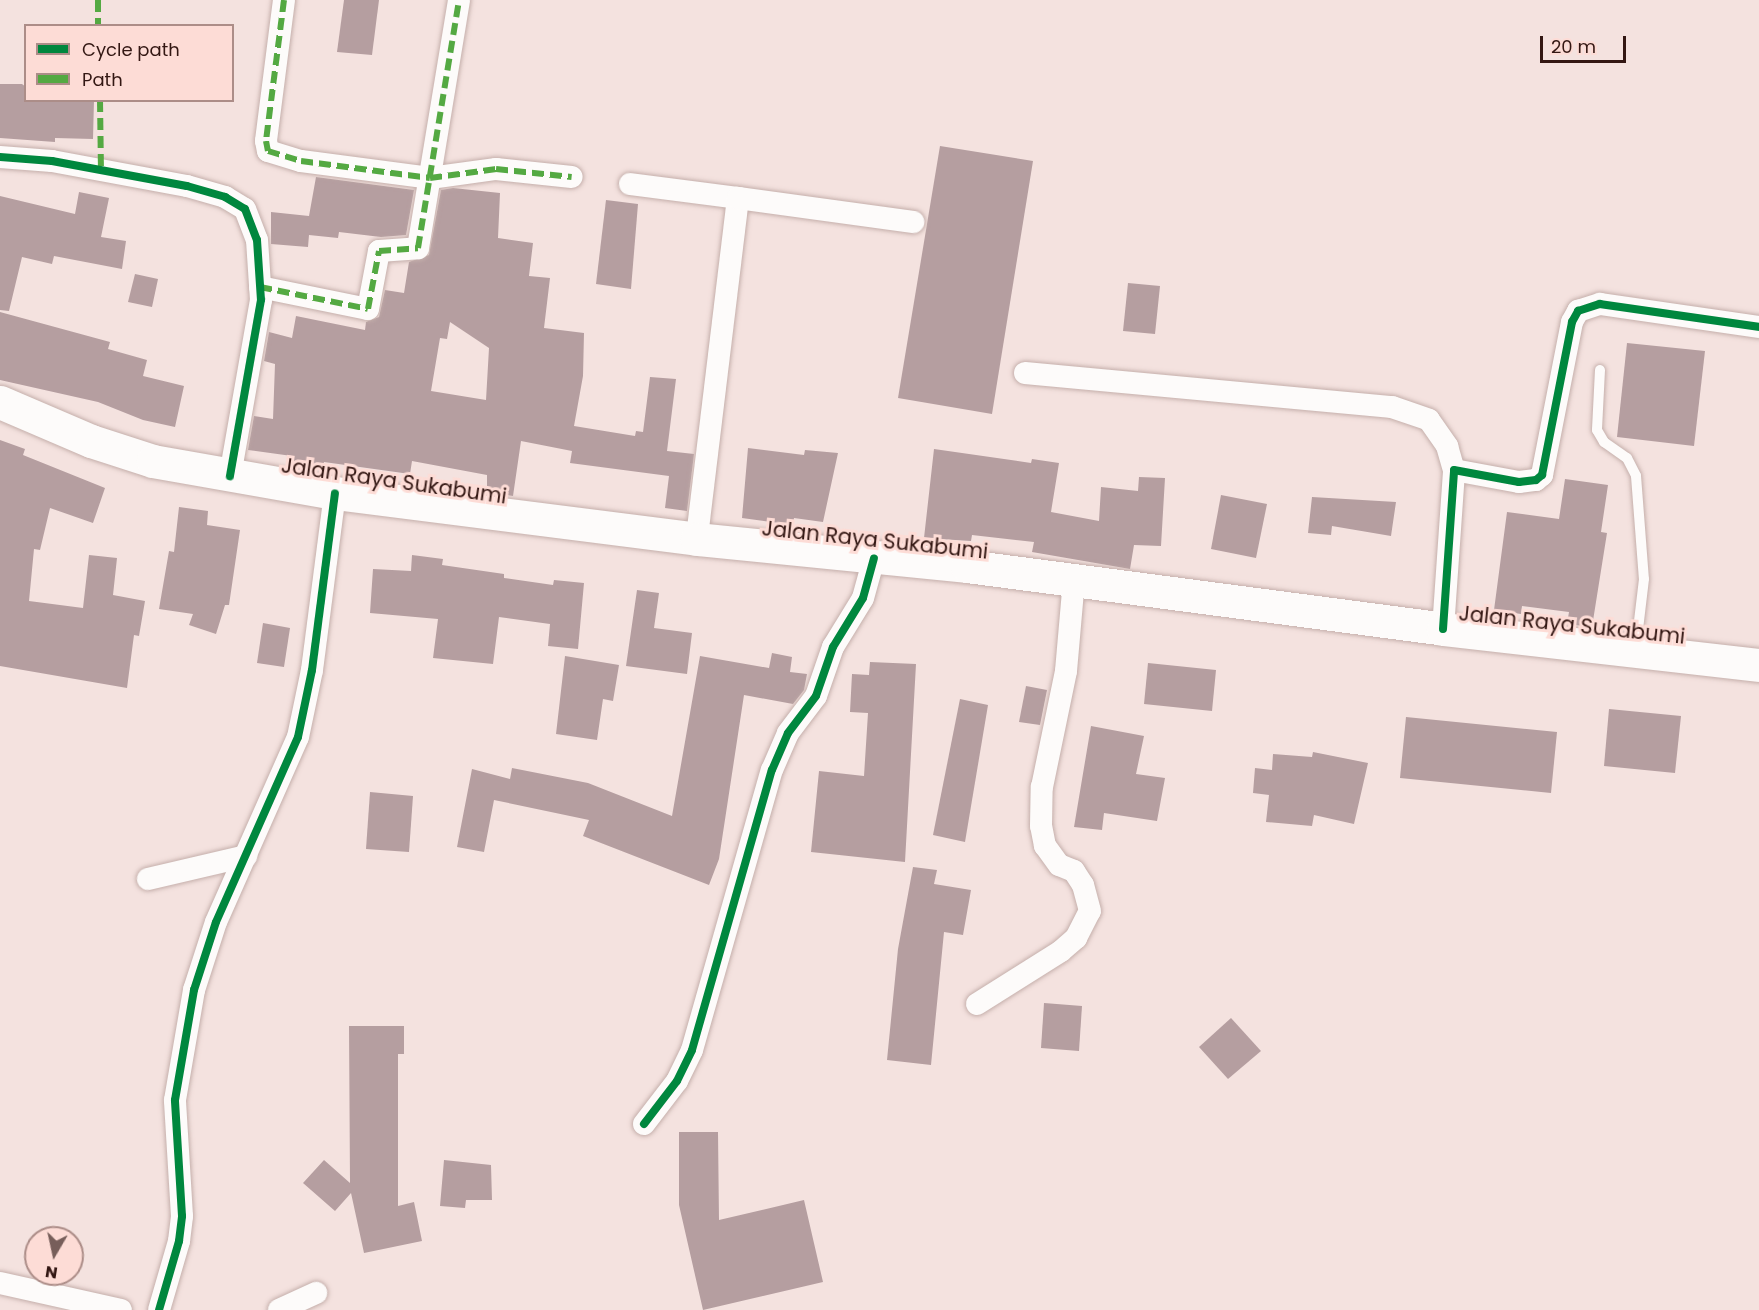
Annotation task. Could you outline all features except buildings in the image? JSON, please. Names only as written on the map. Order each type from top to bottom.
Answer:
[{"type":"highway","name":"Jalan Raya Sukabumi","points":[[0,402],[108,447],[153,461],[335,494],[697,539],[1074,580],[1443,629],[1759,664]]},
{"type":"street","points":[[284,0],[266,141],[268,151],[301,161],[430,178],[496,169],[572,177]]},
{"type":"street","points":[[260,287],[368,309],[379,251],[418,249],[459,0]]},
{"type":"street","points":[[0,157],[101,170],[225,197],[245,209],[257,240],[260,287],[230,476]]},
{"type":"street","points":[[630,184],[913,222]]},
{"type":"street","points":[[697,539],[738,198]]},
{"type":"street","points":[[1454,470],[1519,482],[1536,480],[1542,475],[1572,322],[1587,305],[1759,327]]},
{"type":"street","points":[[1025,373],[1392,407],[1429,420],[1447,446],[1454,470],[1443,629]]},
{"type":"street","points":[[159,1310],[179,1241],[182,1216],[175,1100],[194,990],[216,922],[298,737],[312,670],[335,494]]},
{"type":"street","points":[[644,1124],[677,1081],[692,1050],[772,770],[788,733],[816,696],[833,647],[863,598],[874,558]]},
{"type":"street","points":[[977,1004],[1061,951],[1076,938],[1090,912],[1083,885],[1074,871],[1059,865],[1045,846],[1041,826],[1042,787],[1066,671],[1074,580]]},
{"type":"street","points":[[148,879],[246,856]]},
{"type":"street","points":[[0,1283],[121,1310]]},
{"type":"street","points":[[279,1310],[316,1293]]},
{"type":"lane","points":[[1600,370],[1597,430],[1604,442],[1627,458],[1636,476],[1644,579],[1635,650]]},
{"type":"marked path","points":[[98,0],[98,24]]},
{"type":"marked path","points":[[284,0],[266,141],[268,151],[301,161],[430,178],[496,169],[572,177]]},
{"type":"marked path","points":[[260,287],[368,309],[379,251],[418,248],[459,0]]},
{"type":"marked path","points":[[100,102],[101,170]]},
{"type":"cycle path","points":[[0,157],[52,161],[187,186],[225,197],[245,209],[257,240],[261,300],[230,476]]},
{"type":"cycle path","points":[[1443,629],[1454,470],[1519,482],[1536,480],[1542,475],[1572,322],[1578,311],[1600,304],[1759,327]]},
{"type":"cycle path","points":[[159,1310],[179,1241],[182,1216],[175,1100],[194,990],[216,922],[298,737],[312,670],[335,493]]},
{"type":"cycle path","points":[[644,1124],[677,1081],[692,1050],[772,770],[788,733],[816,696],[833,647],[863,598],[874,558]]}]
